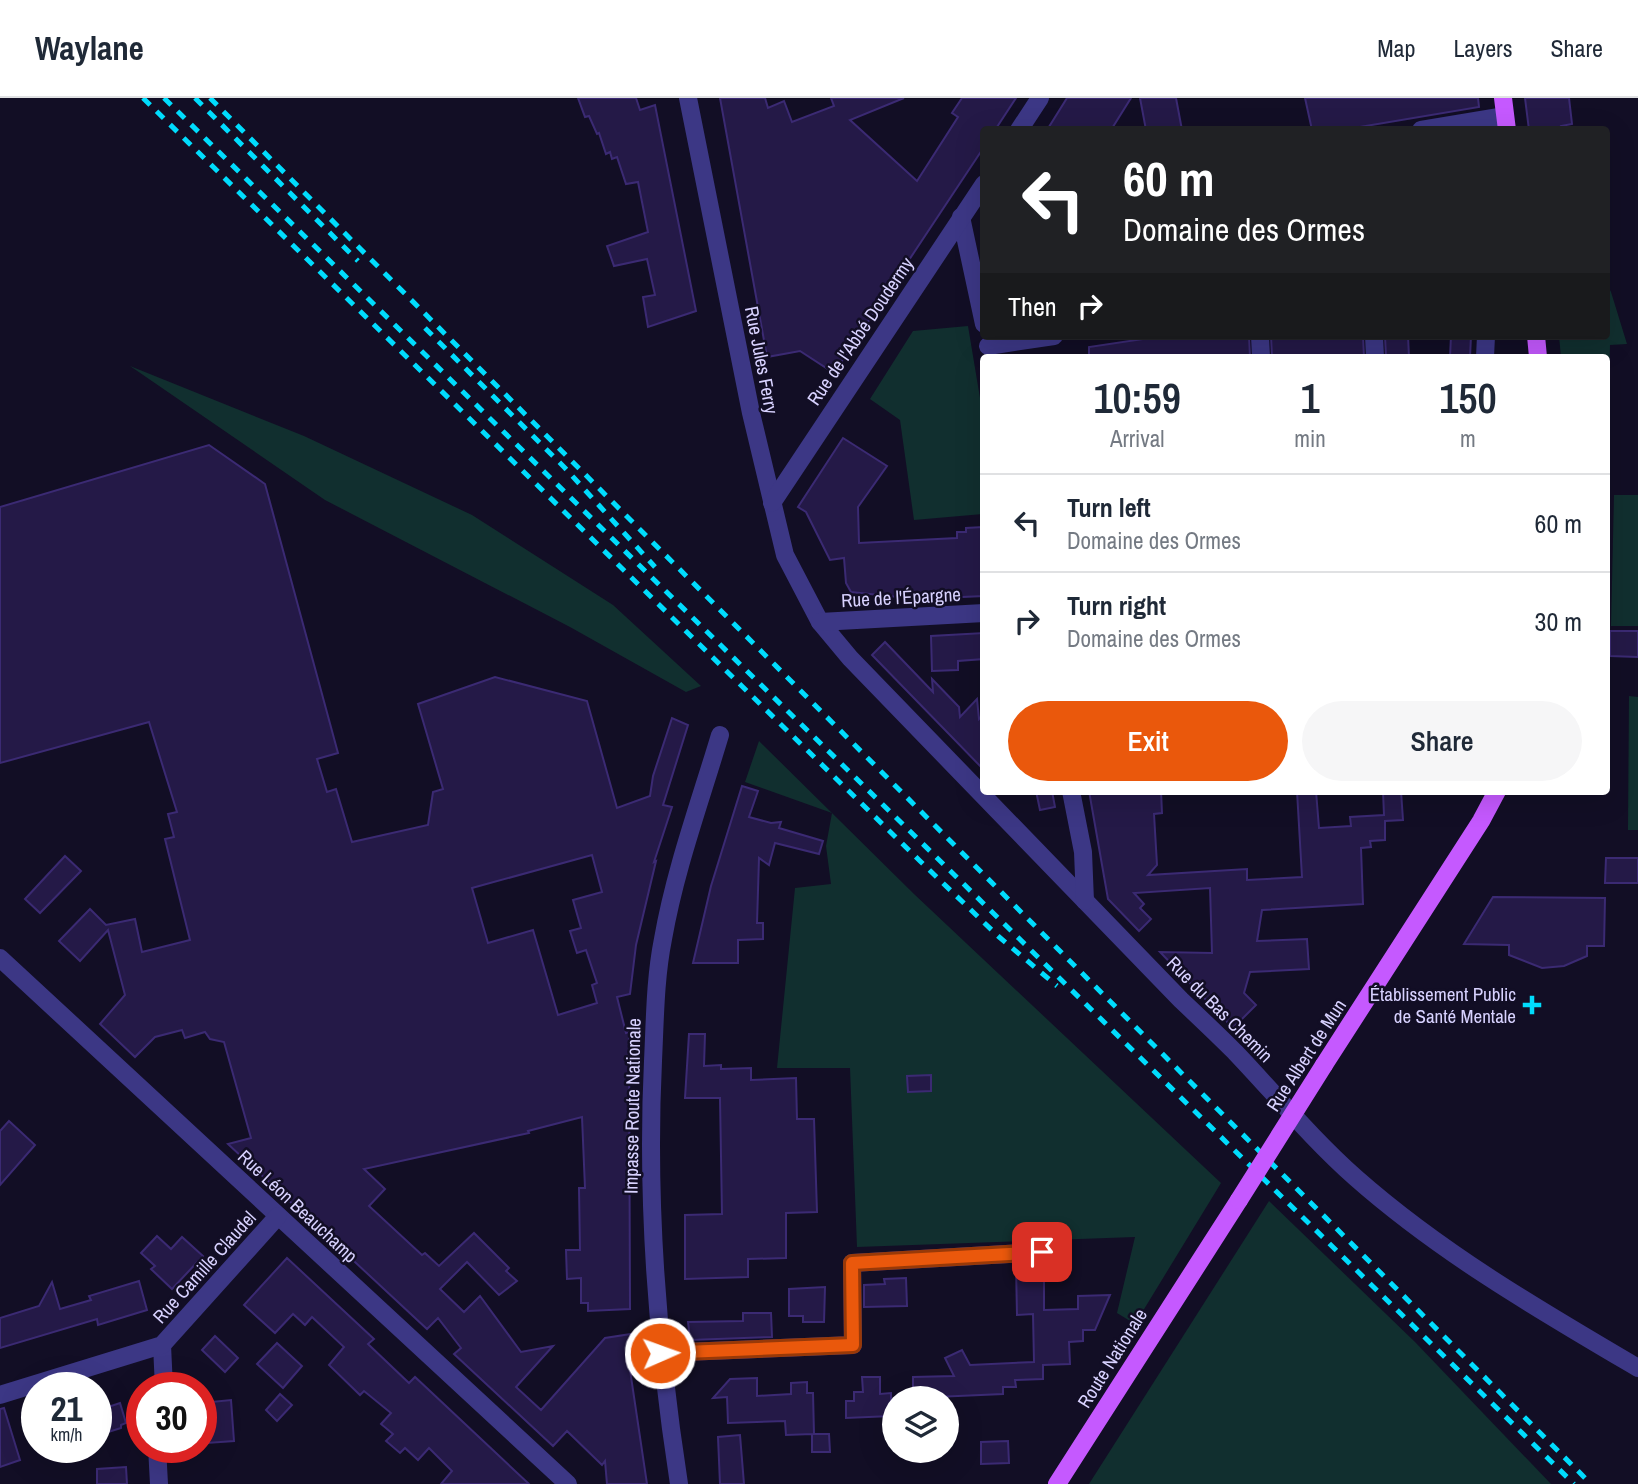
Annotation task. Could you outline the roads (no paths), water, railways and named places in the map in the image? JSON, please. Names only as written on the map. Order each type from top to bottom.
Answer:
[{"type":"main road","name":"Rue Albert de Mun","points":[[1203,1255],[1481,821],[1495,795]]},
{"type":"main road","name":"Route Nationale","points":[[1057,1484],[1203,1255]]},
{"type":"street","name":"Rue Jules Ferry","points":[[688,98],[751,413],[785,555],[820,622]]},
{"type":"street","points":[[1022,126],[1040,98]]},
{"type":"street","points":[[1443,126],[1505,115]]},
{"type":"street","name":"Rue de l'Abbé Doudermy","points":[[772,503],[980,190]]},
{"type":"street","points":[[961,217],[980,305]]},
{"type":"street","points":[[988,346],[1028,340]]},
{"type":"street","name":"Rue de l'Épargne","points":[[820,622],[980,613]]},
{"type":"street","name":"Rue du Bas Chemin","points":[[820,622],[860,668],[980,792]]},
{"type":"street","name":"Impasse Route Nationale","points":[[679,1484],[660,1353],[653,1262],[651,1106],[659,967],[673,893],[720,735]]},
{"type":"street","name":"Rue du Bas Chemin","points":[[983,795],[1235,1052],[1333,1157],[1366,1186],[1436,1241],[1638,1368]]},
{"type":"street","points":[[1073,795],[1083,852],[1085,901]]},
{"type":"street","name":"Rue Léon Beauchamp","points":[[0,958],[568,1484]]},
{"type":"street","name":"Rue Camille Claudel","points":[[0,1395],[162,1345],[278,1216]]},
{"type":"street","points":[[660,1353],[853,1345],[852,1263],[1042,1252]]},
{"type":"street","points":[[162,1345],[163,1372]]},
{"type":"street","points":[[158,1463],[159,1484]]},
{"type":"railway","points":[[143,98],[920,861],[998,936],[1057,986]]},
{"type":"railway","points":[[164,98],[1574,1484]]},
{"type":"railway","points":[[195,98],[358,261]]},
{"type":"railway","points":[[210,98],[1591,1484]]},
{"type":"railway","points":[[425,328],[565,468],[655,567]]},
{"type":"place","name":"Établissement Public de Santé Mentale","points":[[1532,1005]]}]
